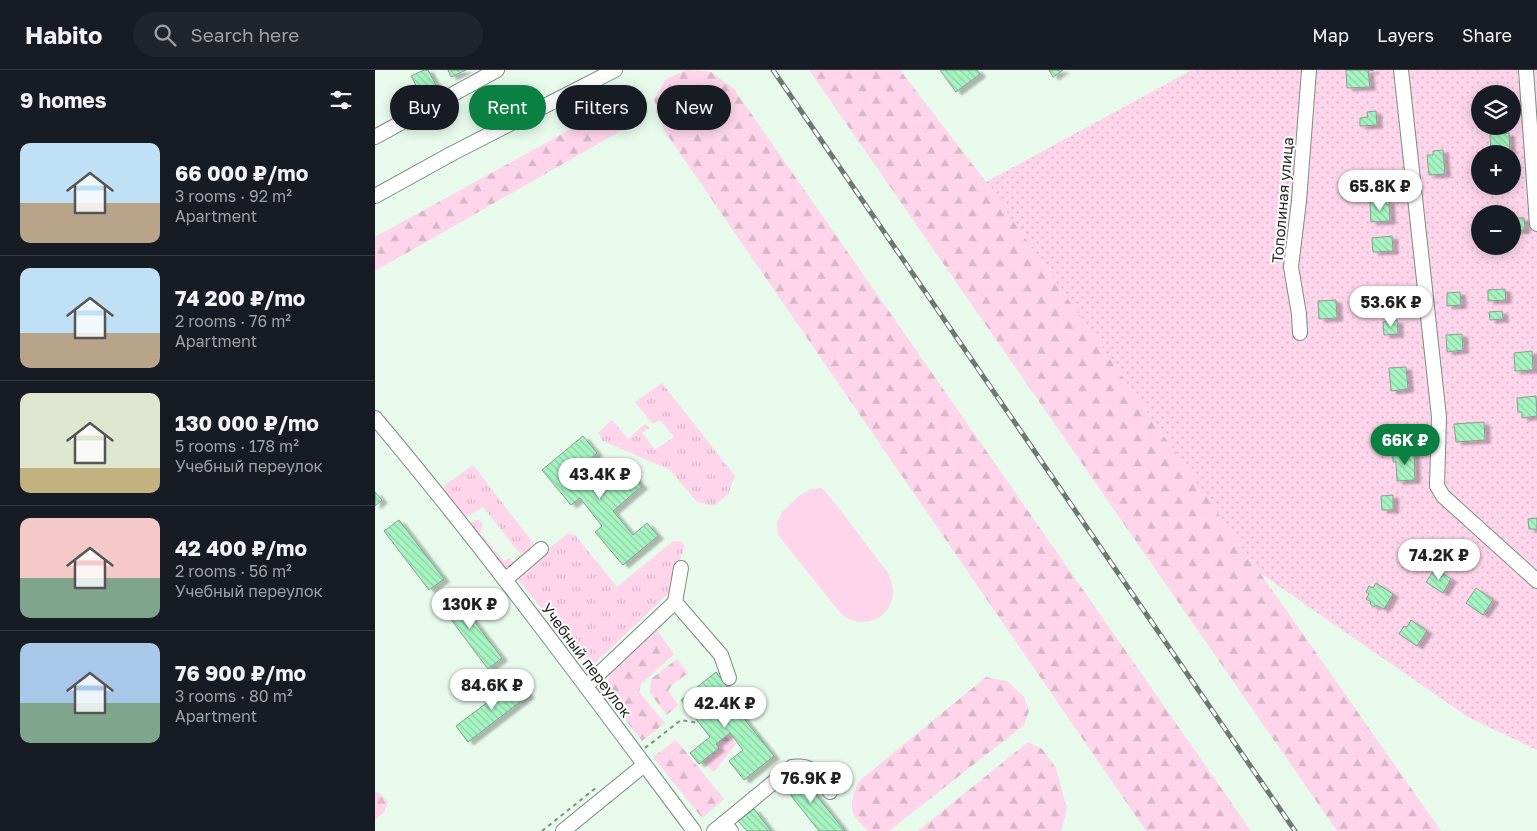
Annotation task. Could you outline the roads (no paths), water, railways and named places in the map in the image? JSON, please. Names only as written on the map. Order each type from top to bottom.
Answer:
[{"type":"street","points":[[375,137],[497,70]]},
{"type":"street","name":"Тополиная улица","points":[[1301,333],[1291,266],[1299,201],[1309,70]]},
{"type":"street","points":[[1401,70],[1439,417],[1437,486],[1443,496],[1537,581]]},
{"type":"street","points":[[1526,70],[1537,224]]},
{"type":"street","points":[[375,196],[607,72]]},
{"type":"street","name":"Учебный переулок","points":[[375,418],[429,482],[587,685],[644,765],[694,824]]},
{"type":"street","points":[[505,580],[541,549]]},
{"type":"street","points":[[587,685],[675,602],[681,568]]},
{"type":"street","points":[[675,602],[721,655],[729,678]]},
{"type":"street","points":[[563,831],[644,765]]},
{"type":"street","points":[[723,828],[792,767],[803,765],[813,770],[830,792]]},
{"type":"railway","points":[[773,70],[1295,831]]}]
